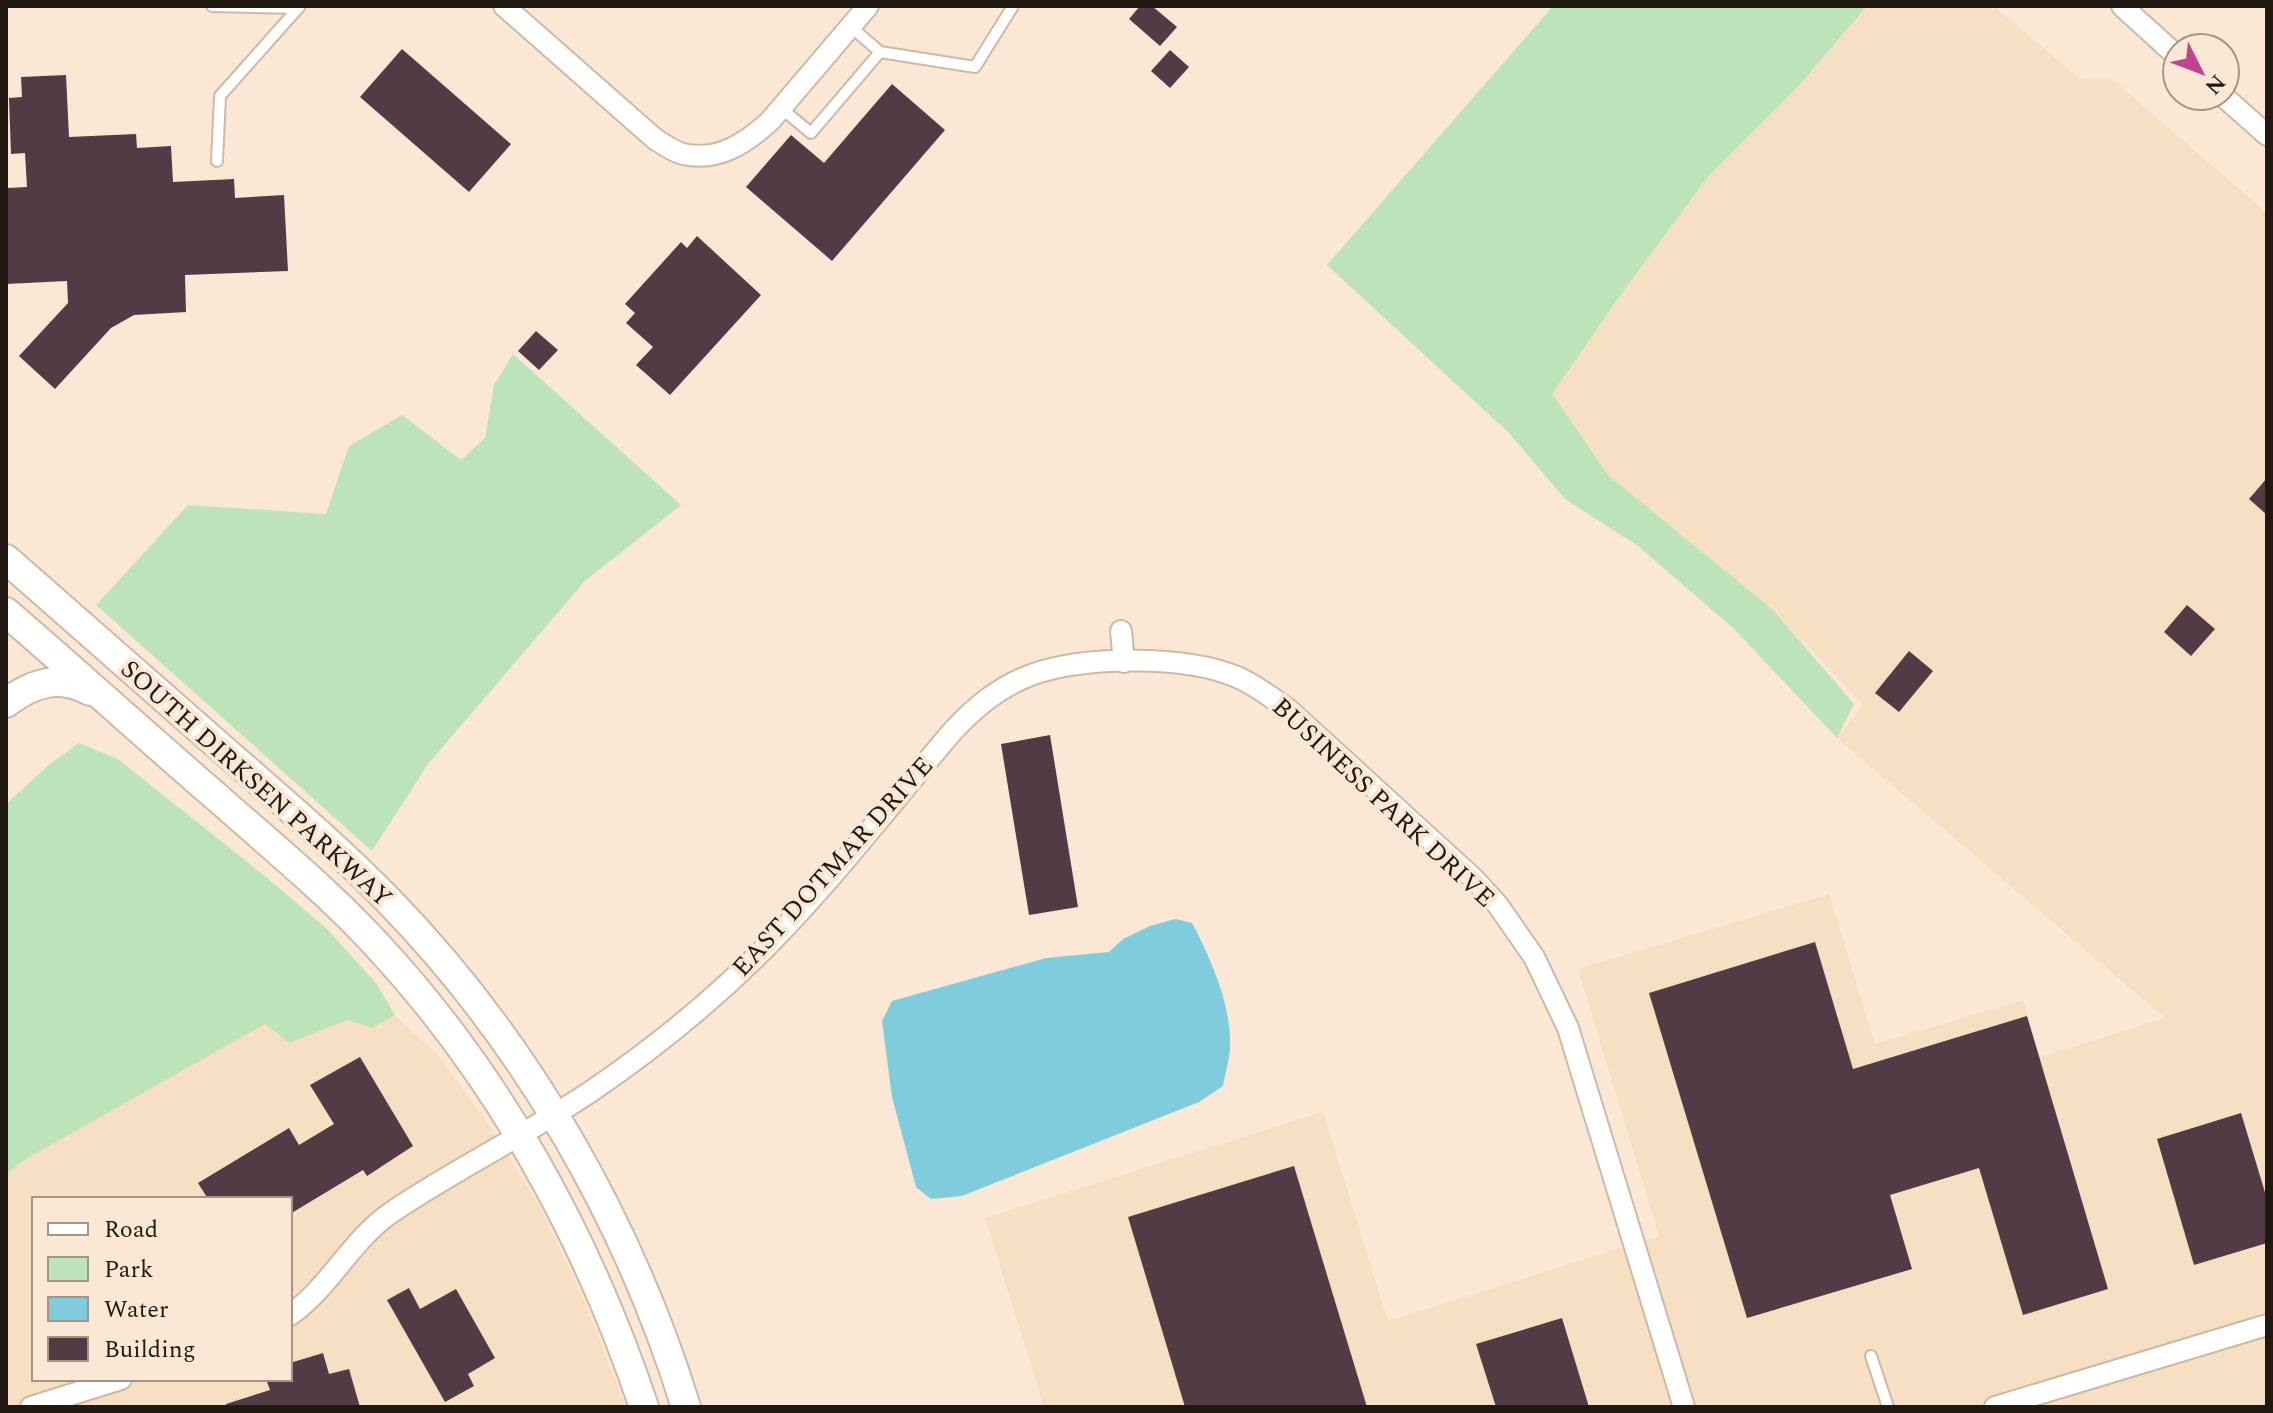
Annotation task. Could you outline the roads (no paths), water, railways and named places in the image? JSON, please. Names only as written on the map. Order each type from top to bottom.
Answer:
[{"type":"main road","name":"SOUTH DIRKSEN PARKWAY","points":[[6,559],[338,851],[391,903],[468,992],[514,1054],[574,1149],[646,1294],[686,1407]]},
{"type":"main road","name":"SOUTH DIRKSEN PARKWAY","points":[[6,612],[304,873],[376,944],[476,1069],[521,1136],[571,1228],[594,1278],[624,1348],[644,1407]]},
{"type":"main road","points":[[6,703],[35,685],[49,681],[84,688],[104,699]]},
{"type":"street","points":[[504,6],[655,139],[681,154],[690,155],[717,154],[753,137],[868,6]]},
{"type":"street","points":[[2122,6],[2161,41]]},
{"type":"street","points":[[2241,112],[2267,135]]},
{"type":"street","points":[[1121,631],[1124,662]]},
{"type":"street","name":"EAST DOTMAR DRIVE","points":[[292,1313],[327,1279],[364,1233],[392,1212],[553,1116],[612,1076],[695,1011],[770,943],[971,711],[990,696],[1050,669],[1124,662]]},
{"type":"street","name":"BUSINESS PARK DRIVE","points":[[1124,662],[1190,664],[1238,678],[1261,689],[1289,710],[1463,869],[1497,904],[1534,957],[1568,1028],[1684,1407]]},
{"type":"street","points":[[1995,1407],[2267,1325]]},
{"type":"street","points":[[31,1407],[115,1381]]},
{"type":"lane","points":[[212,6],[299,7]]},
{"type":"lane","points":[[850,26],[880,52],[975,67],[1013,6]]},
{"type":"lane","points":[[217,161],[220,96],[299,7]]},
{"type":"lane","points":[[781,108],[811,133],[880,52]]},
{"type":"lane","points":[[1871,1356],[1888,1407]]},
{"type":"water","points":[[1175,919],[1192,923],[1213,967],[1224,1000],[1230,1049],[1223,1086],[1199,1102],[962,1196],[931,1199],[916,1187],[892,1097],[882,1021],[892,1001],[1046,958],[1109,952],[1123,939],[1150,926]]}]
